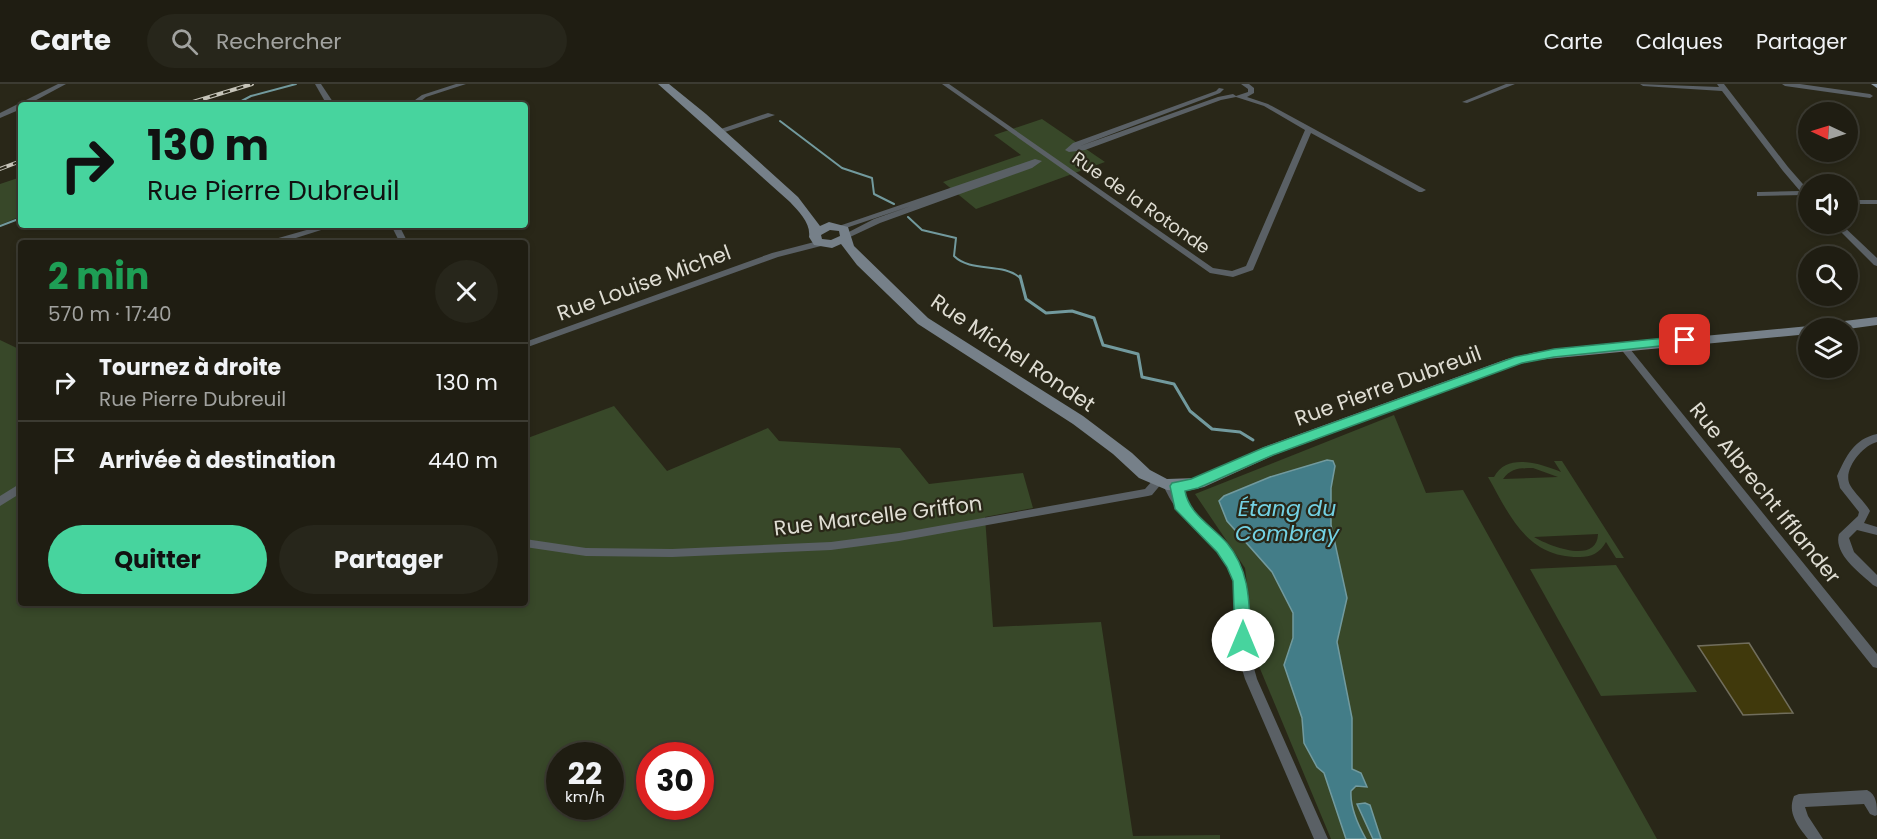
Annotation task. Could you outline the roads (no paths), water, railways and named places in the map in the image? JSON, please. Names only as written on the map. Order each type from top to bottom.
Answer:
[{"type":"street","points":[[28,102],[63,84]]},
{"type":"street","points":[[318,84],[329,102]]},
{"type":"street","points":[[415,102],[424,96],[463,84]]},
{"type":"street","name":"Rue Michel Rondet","points":[[663,84],[719,131],[800,206],[819,221],[842,232],[848,247],[861,262],[923,321],[1069,414],[1119,452],[1139,471],[1165,481]]},
{"type":"street","name":"Rue de la Rotonde","points":[[945,84],[1210,270],[1233,274],[1250,268],[1309,129]]},
{"type":"street","points":[[1244,84],[1266,105]]},
{"type":"street","points":[[842,232],[840,242],[821,238],[824,227],[842,232],[877,221],[1049,157],[1082,148],[1220,98],[1252,92],[1261,84]]},
{"type":"street","points":[[1465,102],[1512,84]]},
{"type":"street","points":[[1643,84],[1722,87],[1798,182]]},
{"type":"street","points":[[1785,84],[1870,96]]},
{"type":"street","points":[[1069,150],[1076,145],[1180,108],[1222,86],[1237,96],[1266,105],[1422,190]]},
{"type":"street","points":[[0,116],[18,107]]},
{"type":"street","points":[[719,131],[771,115]]},
{"type":"street","points":[[1760,194],[1798,194]]},
{"type":"street","points":[[1858,202],[1877,202]]},
{"type":"street","name":"Rue Michel Rondet","points":[[800,206],[813,222],[821,238],[861,262]]},
{"type":"street","points":[[281,240],[323,228]]},
{"type":"street","points":[[1847,234],[1877,263]]},
{"type":"street","name":"Rue Louise Michel","points":[[528,344],[821,238]]},
{"type":"street","points":[[1858,323],[1877,321]]},
{"type":"street","name":"Rue Pierre Dubreuil","points":[[1165,481],[1193,484],[1268,452],[1520,360],[1554,353],[1798,331]]},
{"type":"street","name":"Rue Albrecht Ifflander","points":[[1623,346],[1877,663]]},
{"type":"street","points":[[1877,438],[1868,439],[1860,445],[1842,476],[1844,485],[1865,511],[1877,517]]},
{"type":"street","name":"Rue Pierre Dubreuil","points":[[1165,481],[1184,482],[1206,476],[1213,473],[1217,466],[1268,452]]},
{"type":"street","points":[[1165,481],[1180,506],[1223,548],[1234,565],[1240,581],[1243,640],[1251,679],[1321,839]]},
{"type":"street","name":"Rue Marcelle Griffon","points":[[528,543],[597,552],[694,552],[831,546],[899,537],[1148,492],[1165,481]]},
{"type":"street","points":[[0,502],[18,489]]},
{"type":"street","points":[[1865,511],[1856,525],[1843,537],[1843,545],[1877,582]]},
{"type":"street","points":[[1856,525],[1877,531]]},
{"type":"street","points":[[1816,839],[1800,814],[1797,806],[1799,801],[1867,797],[1875,809]]},
{"type":"water","name":"Étang du Combray","points":[[1327,460],[1333,461],[1335,466],[1331,488],[1331,525],[1347,598],[1337,642],[1352,718],[1352,769],[1361,773],[1367,787],[1356,786],[1351,791],[1351,797],[1355,816],[1366,839],[1346,839],[1324,773],[1317,767],[1304,743],[1302,718],[1284,665],[1293,638],[1293,613],[1272,572],[1227,521],[1219,501],[1224,496],[1270,477]]},
{"type":"water","points":[[1357,804],[1370,805],[1381,839],[1373,839]]},
{"type":"waterway","points":[[240,102],[251,96],[296,84]]},
{"type":"waterway","points":[[780,121],[842,168],[872,178],[874,194],[894,204]]},
{"type":"waterway","points":[[908,217],[922,230],[956,238],[954,256],[961,261],[1005,270],[1020,278]]},
{"type":"waterway","points":[[0,226],[18,219]]},
{"type":"waterway","points":[[1020,276],[1026,299],[1046,313],[1072,311],[1094,318],[1103,345],[1138,354],[1142,377],[1174,384],[1190,411],[1212,429],[1240,432],[1253,440]]},
{"type":"railway","points":[[193,102],[252,84]]},
{"type":"railway","points":[[0,169],[18,162]]}]
